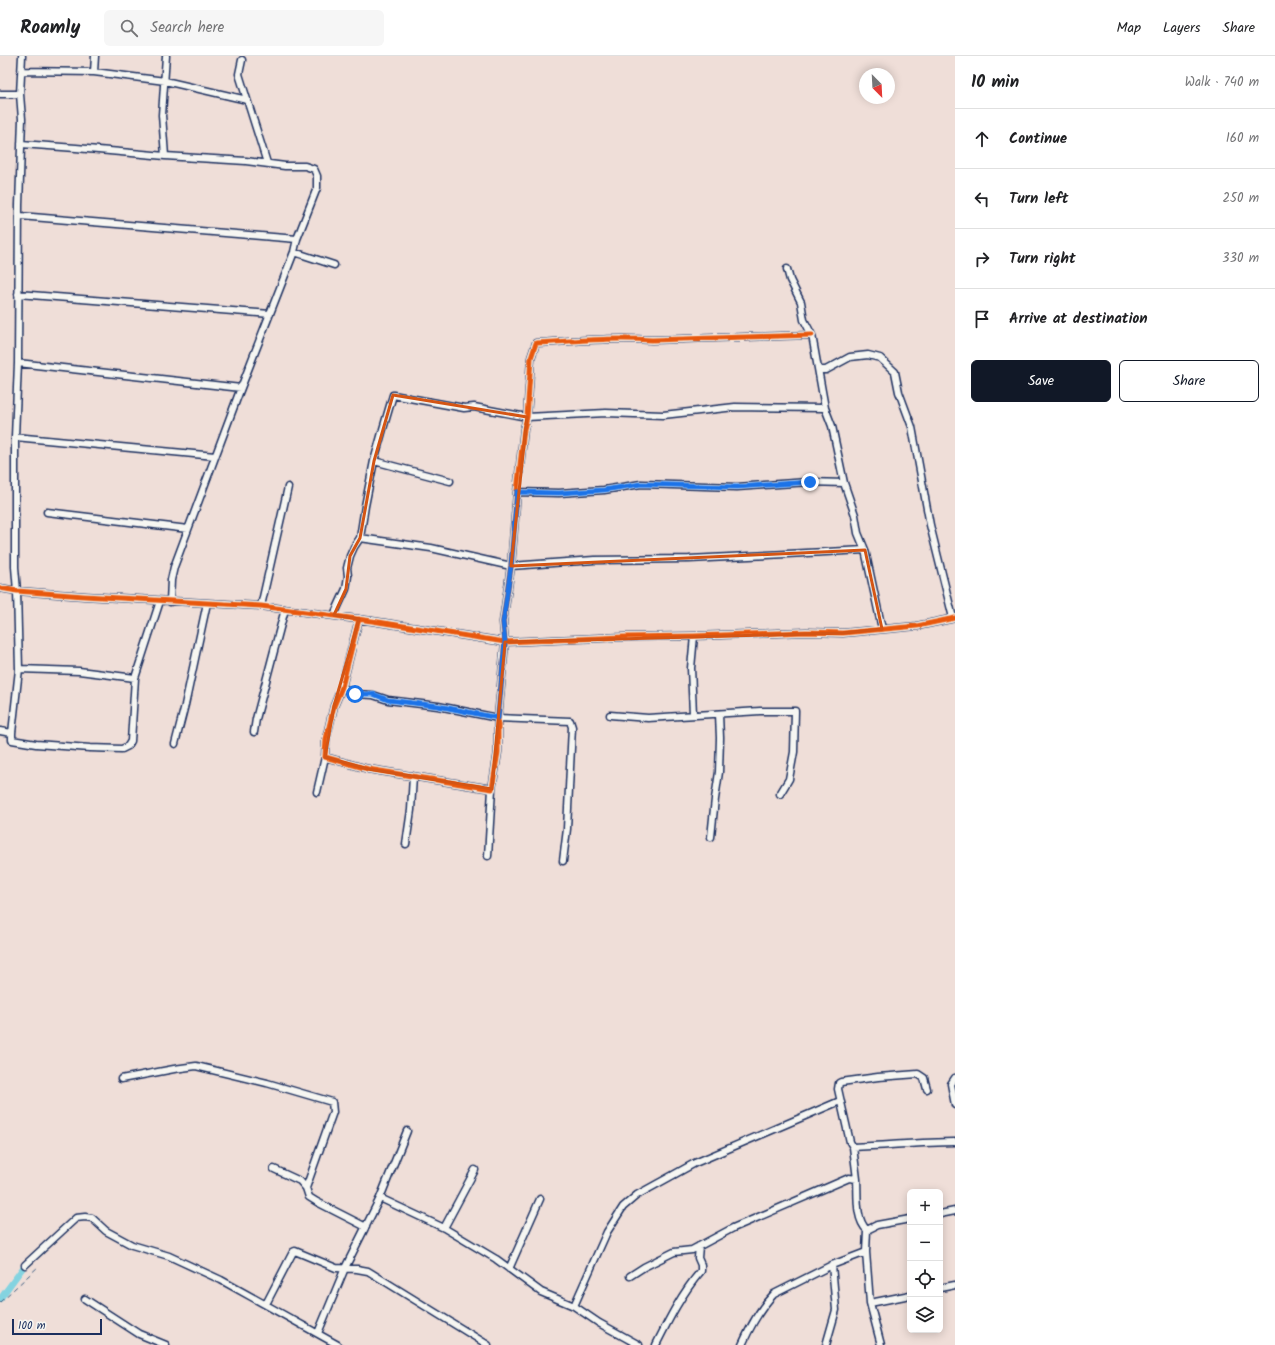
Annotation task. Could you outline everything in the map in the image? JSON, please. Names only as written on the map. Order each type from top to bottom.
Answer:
[{"type":"street","points":[[22,56],[20,94],[22,119],[18,363],[15,437],[15,567],[19,668],[12,740],[74,747],[122,749],[128,746],[130,741],[135,678],[160,601]]},
{"type":"street","points":[[94,72],[95,56]]},
{"type":"street","points":[[165,156],[162,115],[166,56]]},
{"type":"street","points":[[242,60],[239,74],[267,163]]},
{"type":"street","points":[[22,71],[94,72],[165,81],[247,100]]},
{"type":"street","points":[[0,94],[20,94]]},
{"type":"street","points":[[21,144],[267,163],[285,166],[305,166],[314,170],[317,176],[317,188],[297,239],[294,252],[215,456],[174,567],[170,580],[170,602]]},
{"type":"street","points":[[20,216],[297,239]]},
{"type":"street","points":[[294,252],[334,265]]},
{"type":"street","points":[[787,270],[790,280],[801,302],[804,320],[812,335],[825,408],[832,426],[844,483],[855,515],[858,534],[865,550],[882,629]]},
{"type":"street","points":[[18,294],[270,314]]},
{"type":"street","points":[[488,856],[492,789],[498,752],[498,718],[505,642],[503,622],[511,566],[517,492],[527,417],[531,358],[536,343],[629,338],[652,340],[812,335]]},
{"type":"street","points":[[0,588],[17,591],[170,602],[261,606],[334,615],[505,642],[806,632],[843,633],[917,626],[954,618],[930,525],[912,427],[899,392],[895,372],[880,358],[868,355],[850,357],[826,370],[819,370]]},
{"type":"street","points":[[18,363],[241,388]]},
{"type":"street","points":[[334,615],[346,588],[348,576],[347,568],[350,556],[360,538],[374,461],[393,395],[464,408],[474,407],[527,417],[606,413],[663,415],[735,407],[825,408]]},
{"type":"street","points":[[15,437],[215,456]]},
{"type":"street","points":[[374,461],[450,481]]},
{"type":"street","points":[[517,492],[559,493],[604,490],[641,484],[737,487],[810,482],[844,483]]},
{"type":"street","points":[[261,606],[288,487]]},
{"type":"street","points":[[47,512],[188,529]]},
{"type":"street","points":[[360,538],[431,548],[511,566],[594,560],[689,559],[865,550]]},
{"type":"street","points":[[175,744],[207,604]]},
{"type":"street","points":[[254,732],[285,609]]},
{"type":"street","points":[[317,792],[326,739],[334,706],[342,688],[359,619]]},
{"type":"street","points":[[693,714],[691,668],[694,636]]},
{"type":"street","points":[[19,668],[79,671],[135,678]]},
{"type":"street","points":[[342,688],[355,694],[373,694],[388,700],[438,706],[498,718],[570,721],[572,727],[567,829],[563,861]]},
{"type":"street","points":[[610,715],[648,718],[693,714],[794,711],[794,752],[789,779],[780,794]]},
{"type":"street","points":[[711,836],[719,772],[719,714]]},
{"type":"street","points":[[0,731],[12,733]]},
{"type":"street","points":[[324,757],[368,769],[492,789]]},
{"type":"street","points":[[406,844],[411,810],[413,776]]},
{"type":"street","points":[[121,1079],[196,1066],[267,1083],[332,1102],[334,1112],[306,1188]]},
{"type":"street","points":[[881,1345],[870,1303],[866,1252],[867,1230],[863,1226],[859,1215],[853,1147],[850,1142],[840,1101],[838,1084],[841,1082],[878,1076],[918,1074],[924,1078],[927,1089]]},
{"type":"street","points":[[955,1078],[951,1084],[955,1105]]},
{"type":"street","points":[[574,1306],[607,1232],[622,1207],[637,1195],[695,1163],[840,1101]]},
{"type":"street","points":[[318,1333],[345,1268],[380,1198],[407,1131]]},
{"type":"street","points":[[853,1147],[955,1142]]},
{"type":"street","points":[[274,1170],[300,1181],[306,1188],[310,1197],[317,1202],[366,1227]]},
{"type":"street","points":[[444,1228],[475,1170]]},
{"type":"street","points":[[630,1276],[674,1252],[692,1250],[733,1228],[849,1178],[856,1179]]},
{"type":"street","points":[[380,1198],[444,1228],[496,1259],[541,1292],[574,1306],[600,1323],[639,1345]]},
{"type":"street","points":[[509,1269],[540,1199]]},
{"type":"street","points":[[943,1213],[955,1211]]},
{"type":"street","points":[[25,1264],[70,1222],[76,1218],[85,1217],[95,1220],[106,1231],[132,1245],[169,1256],[221,1280],[338,1345]]},
{"type":"street","points":[[867,1230],[877,1225],[907,1220]]},
{"type":"street","points":[[656,1345],[685,1291],[701,1270],[701,1265],[698,1258],[699,1246]]},
{"type":"street","points":[[266,1304],[294,1251],[336,1268],[357,1268],[368,1271],[488,1345]]},
{"type":"street","points":[[742,1345],[750,1328],[774,1294],[832,1266],[866,1252]]},
{"type":"street","points":[[826,1345],[836,1310],[832,1266]]},
{"type":"street","points":[[943,1287],[955,1285]]},
{"type":"street","points":[[870,1303],[907,1296]]},
{"type":"street","points":[[84,1299],[139,1334],[166,1345]]},
{"type":"highlighted area","points":[[393,395],[527,417],[511,566],[865,550],[882,629],[843,633],[505,642],[492,789],[368,769],[325,757],[334,706],[359,619],[334,615],[346,589],[350,556],[360,538],[374,461]]},
{"type":"waterway","points":[[0,1299],[25,1265]]},
{"type":"ferry route","points":[[0,1302],[39,1266]]},
{"type":"cycle path","points":[[359,619],[342,687],[334,706],[326,739],[325,757],[368,769],[492,789],[498,752],[498,718],[505,642],[503,622],[511,566],[524,429],[527,417],[531,358],[536,343],[609,339],[652,340],[812,335]]},
{"type":"cycle path","points":[[0,588],[17,591],[84,596],[261,606],[372,621],[505,642],[806,632],[843,633],[917,626],[955,618]]},
{"type":"route","points":[[355,694],[373,694],[388,700],[438,706],[498,718],[505,642],[503,622],[511,566],[517,492],[559,493],[604,490],[641,484],[737,487],[810,482]]}]
